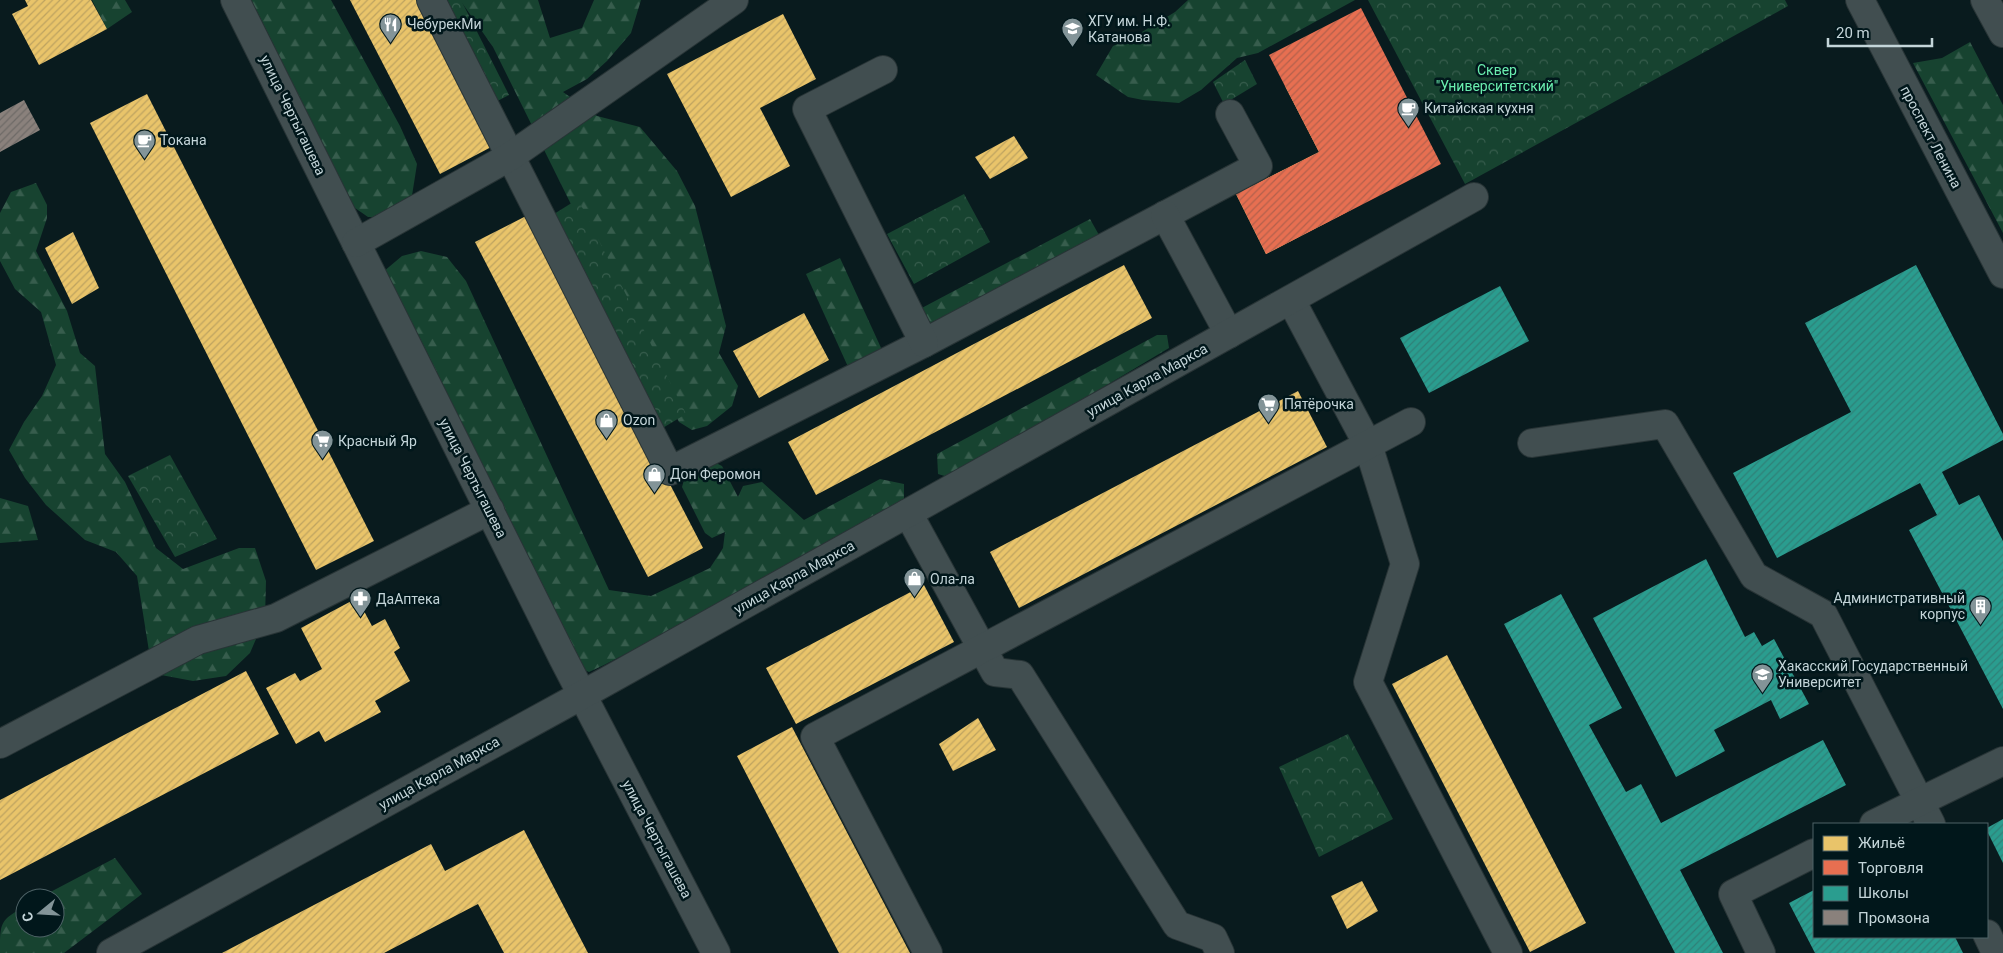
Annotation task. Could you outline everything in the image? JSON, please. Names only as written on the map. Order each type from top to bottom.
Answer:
[{"type":"street","name":"улица Чертыгашева","points":[[235,0],[582,695],[716,953]]},
{"type":"street","points":[[432,0],[670,471],[924,343],[1258,166],[1230,114]]},
{"type":"street","points":[[356,243],[512,156],[734,0]]},
{"type":"street","name":"проспект Ленина","points":[[1860,0],[2003,274]]},
{"type":"street","points":[[1985,0],[2003,33]]},
{"type":"street","points":[[883,70],[806,109],[924,343]]},
{"type":"street","name":"улица Карла Маркса","points":[[111,953],[582,695],[1474,197]]},
{"type":"street","points":[[1165,215],[1229,334]]},
{"type":"street","points":[[1291,300],[1368,445],[1406,564],[1368,682],[1508,953]]},
{"type":"street","points":[[928,953],[815,737],[1411,422]]},
{"type":"street","points":[[1532,443],[1665,424],[1754,576],[1823,614],[1925,813]]},
{"type":"street","points":[[0,744],[198,640],[276,618],[490,510]]},
{"type":"street","points":[[908,513],[995,672],[1020,675],[1177,925],[1213,938],[1220,953]]},
{"type":"street","points":[[1879,823],[1925,813],[2003,761]]},
{"type":"street","points":[[1761,953],[1732,894],[1813,854]]},
{"type":"street","points":[[1988,936],[1996,953]]},
{"type":"green space","points":[[92,0],[125,0],[132,12],[107,29]]},
{"type":"green space","points":[[247,0],[331,0],[400,126],[417,164],[411,202],[386,217],[368,217],[355,208],[337,177]]},
{"type":"green space","points":[[433,0],[461,0],[509,95],[488,106]]},
{"type":"green space","points":[[460,0],[538,0],[550,38],[582,28],[594,0],[641,0],[631,33],[607,61],[587,79],[563,92],[597,116],[640,127],[677,171],[695,206],[726,326],[719,353],[738,386],[732,406],[707,426],[692,430],[679,422],[493,47]]},
{"type":"green space","points":[[1188,0],[1355,0],[1258,53],[1237,58],[1201,90],[1179,103],[1128,97],[1096,75],[1113,46],[1137,35],[1175,12]]},
{"type":"green space","name":"Сквер \"Университетский\"","points":[[1368,0],[1785,0],[1788,6],[1465,184]]},
{"type":"green space","points":[[1970,42],[2003,105],[2003,233],[1913,63],[1942,58]]},
{"type":"green space","points":[[1245,60],[1257,84],[1224,104],[1213,82]]},
{"type":"green space","points":[[36,183],[47,205],[47,218],[36,251],[67,311],[80,353],[95,366],[105,454],[125,482],[156,548],[183,569],[239,548],[255,548],[266,581],[265,618],[250,653],[226,676],[193,681],[161,675],[152,670],[137,576],[116,552],[85,540],[46,505],[25,478],[9,450],[24,422],[42,396],[56,365],[41,312],[15,289],[0,261],[0,213],[11,192]]},
{"type":"green space","points":[[964,194],[990,242],[914,284],[887,234]]},
{"type":"green space","points":[[578,199],[686,414],[656,432],[546,219]]},
{"type":"green space","points":[[1090,219],[1099,235],[929,326],[918,310]]},
{"type":"green space","points":[[421,251],[447,257],[466,281],[609,590],[651,596],[710,568],[723,548],[725,532],[712,538],[705,533],[682,487],[684,480],[716,463],[722,466],[738,497],[743,486],[762,482],[804,520],[880,479],[904,484],[904,504],[802,563],[604,665],[589,672],[573,665],[383,272],[402,256]]},
{"type":"green space","points":[[840,258],[882,350],[849,369],[806,274]]},
{"type":"green space","points":[[1157,335],[1167,335],[1169,348],[951,478],[938,474],[937,454]]},
{"type":"green space","points":[[170,455],[217,539],[175,557],[128,476]]},
{"type":"green space","points":[[0,498],[28,506],[38,540],[0,543]]},
{"type":"green space","points":[[1348,734],[1393,819],[1319,857],[1279,767]]},
{"type":"green space","points":[[115,858],[142,894],[64,953],[0,953],[1,928],[6,919],[15,912],[15,938],[65,938],[65,888],[58,888]]},
{"type":"building: Жильё","points":[[25,0],[91,0],[107,29],[39,65],[12,14],[28,6]]},
{"type":"building: Жильё","points":[[350,0],[421,0],[495,145],[440,174]]},
{"type":"building: Жильё","points":[[783,14],[816,79],[760,108],[790,166],[731,197],[667,74]]},
{"type":"building: Жильё","points":[[1342,56],[1387,144],[1332,172],[1351,210],[1266,254],[1236,194],[1319,152],[1285,86]]},
{"type":"building: Жильё","points":[[147,94],[374,541],[316,570],[90,123]]},
{"type":"building: Жильё","points":[[1014,136],[1028,158],[990,179],[975,157]]},
{"type":"building: Жильё","points":[[530,214],[703,548],[648,577],[475,242]]},
{"type":"building: Жильё","points":[[73,232],[99,288],[72,304],[45,248]]},
{"type":"building: Жильё","points":[[1124,265],[1152,318],[816,495],[788,442]]},
{"type":"building: Жильё","points":[[804,313],[829,360],[759,398],[733,351]]},
{"type":"building: Жильё","points":[[1298,391],[1327,447],[1019,608],[990,552]]},
{"type":"building: Жильё","points":[[924,585],[954,642],[796,724],[766,668]]},
{"type":"building: Жильё","points":[[357,598],[372,626],[385,619],[400,648],[394,652],[410,681],[375,701],[381,712],[325,742],[319,731],[296,744],[266,688],[295,673],[300,681],[322,669],[301,628]]},
{"type":"building: Жильё","points":[[1447,655],[1586,923],[1530,952],[1392,684]]},
{"type":"building: Жильё","points":[[246,671],[279,734],[0,880],[0,800]]},
{"type":"building: Жильё","points":[[978,718],[996,750],[953,771],[939,744]]},
{"type":"building: Жильё","points":[[792,727],[910,953],[839,953],[737,756]]},
{"type":"building: Жильё","points":[[524,830],[588,953],[504,953],[478,904],[384,953],[222,953],[431,844],[445,871]]},
{"type":"building: Жильё","points":[[1362,881],[1378,911],[1347,929],[1331,896]]},
{"type":"building: Торговля","points":[[1361,8],[1441,164],[1266,254],[1236,194],[1319,152],[1269,55]]},
{"type":"building: Школы","points":[[1916,265],[2003,434],[2003,440],[1942,472],[1959,505],[1979,495],[2003,541],[2003,709],[1909,530],[1937,515],[1920,483],[1777,558],[1733,473],[1851,412],[1805,323]]},
{"type":"building: Школы","points":[[1500,286],[1529,341],[1429,393],[1400,338]]},
{"type":"building: Школы","points":[[1706,559],[1745,637],[1754,632],[1762,646],[1774,639],[1809,704],[1780,719],[1771,700],[1714,730],[1725,751],[1676,777],[1593,618]]},
{"type":"building: Школы","points":[[1561,594],[1622,708],[1589,725],[1626,792],[1641,784],[1661,823],[1823,740],[1846,785],[1680,870],[1723,953],[1675,953],[1504,624]]},
{"type":"building: Школы","points":[[2003,819],[2003,863],[1988,833],[1988,827]]},
{"type":"building: Школы","points":[[1813,891],[1813,938],[1956,938],[1963,953],[1815,953],[1789,903]]},
{"type":"building: Промзона","points":[[24,100],[40,130],[0,152],[0,113]]},
{"type":"place","name":"ЧебурекМи","points":[[391,43]]},
{"type":"place","name":"ХГУ им. Н.Ф. Катанова","points":[[1072,48]]},
{"type":"place","name":"Китайская кухня","points":[[1408,127]]},
{"type":"place","name":"Токана","points":[[144,159]]},
{"type":"place","name":"Пятёрочка","points":[[1268,423]]},
{"type":"place","name":"Ozon","points":[[607,439]]},
{"type":"place","name":"Красный Яр","points":[[322,460]]},
{"type":"place","name":"Дон Феромон","points":[[654,493]]},
{"type":"place","name":"Ола-ла","points":[[914,598]]},
{"type":"place","name":"ДаАптека","points":[[360,618]]},
{"type":"place","name":"Административный корпус","points":[[1981,625]]},
{"type":"place","name":"Хакасский Государственный Университет","points":[[1762,693]]}]
